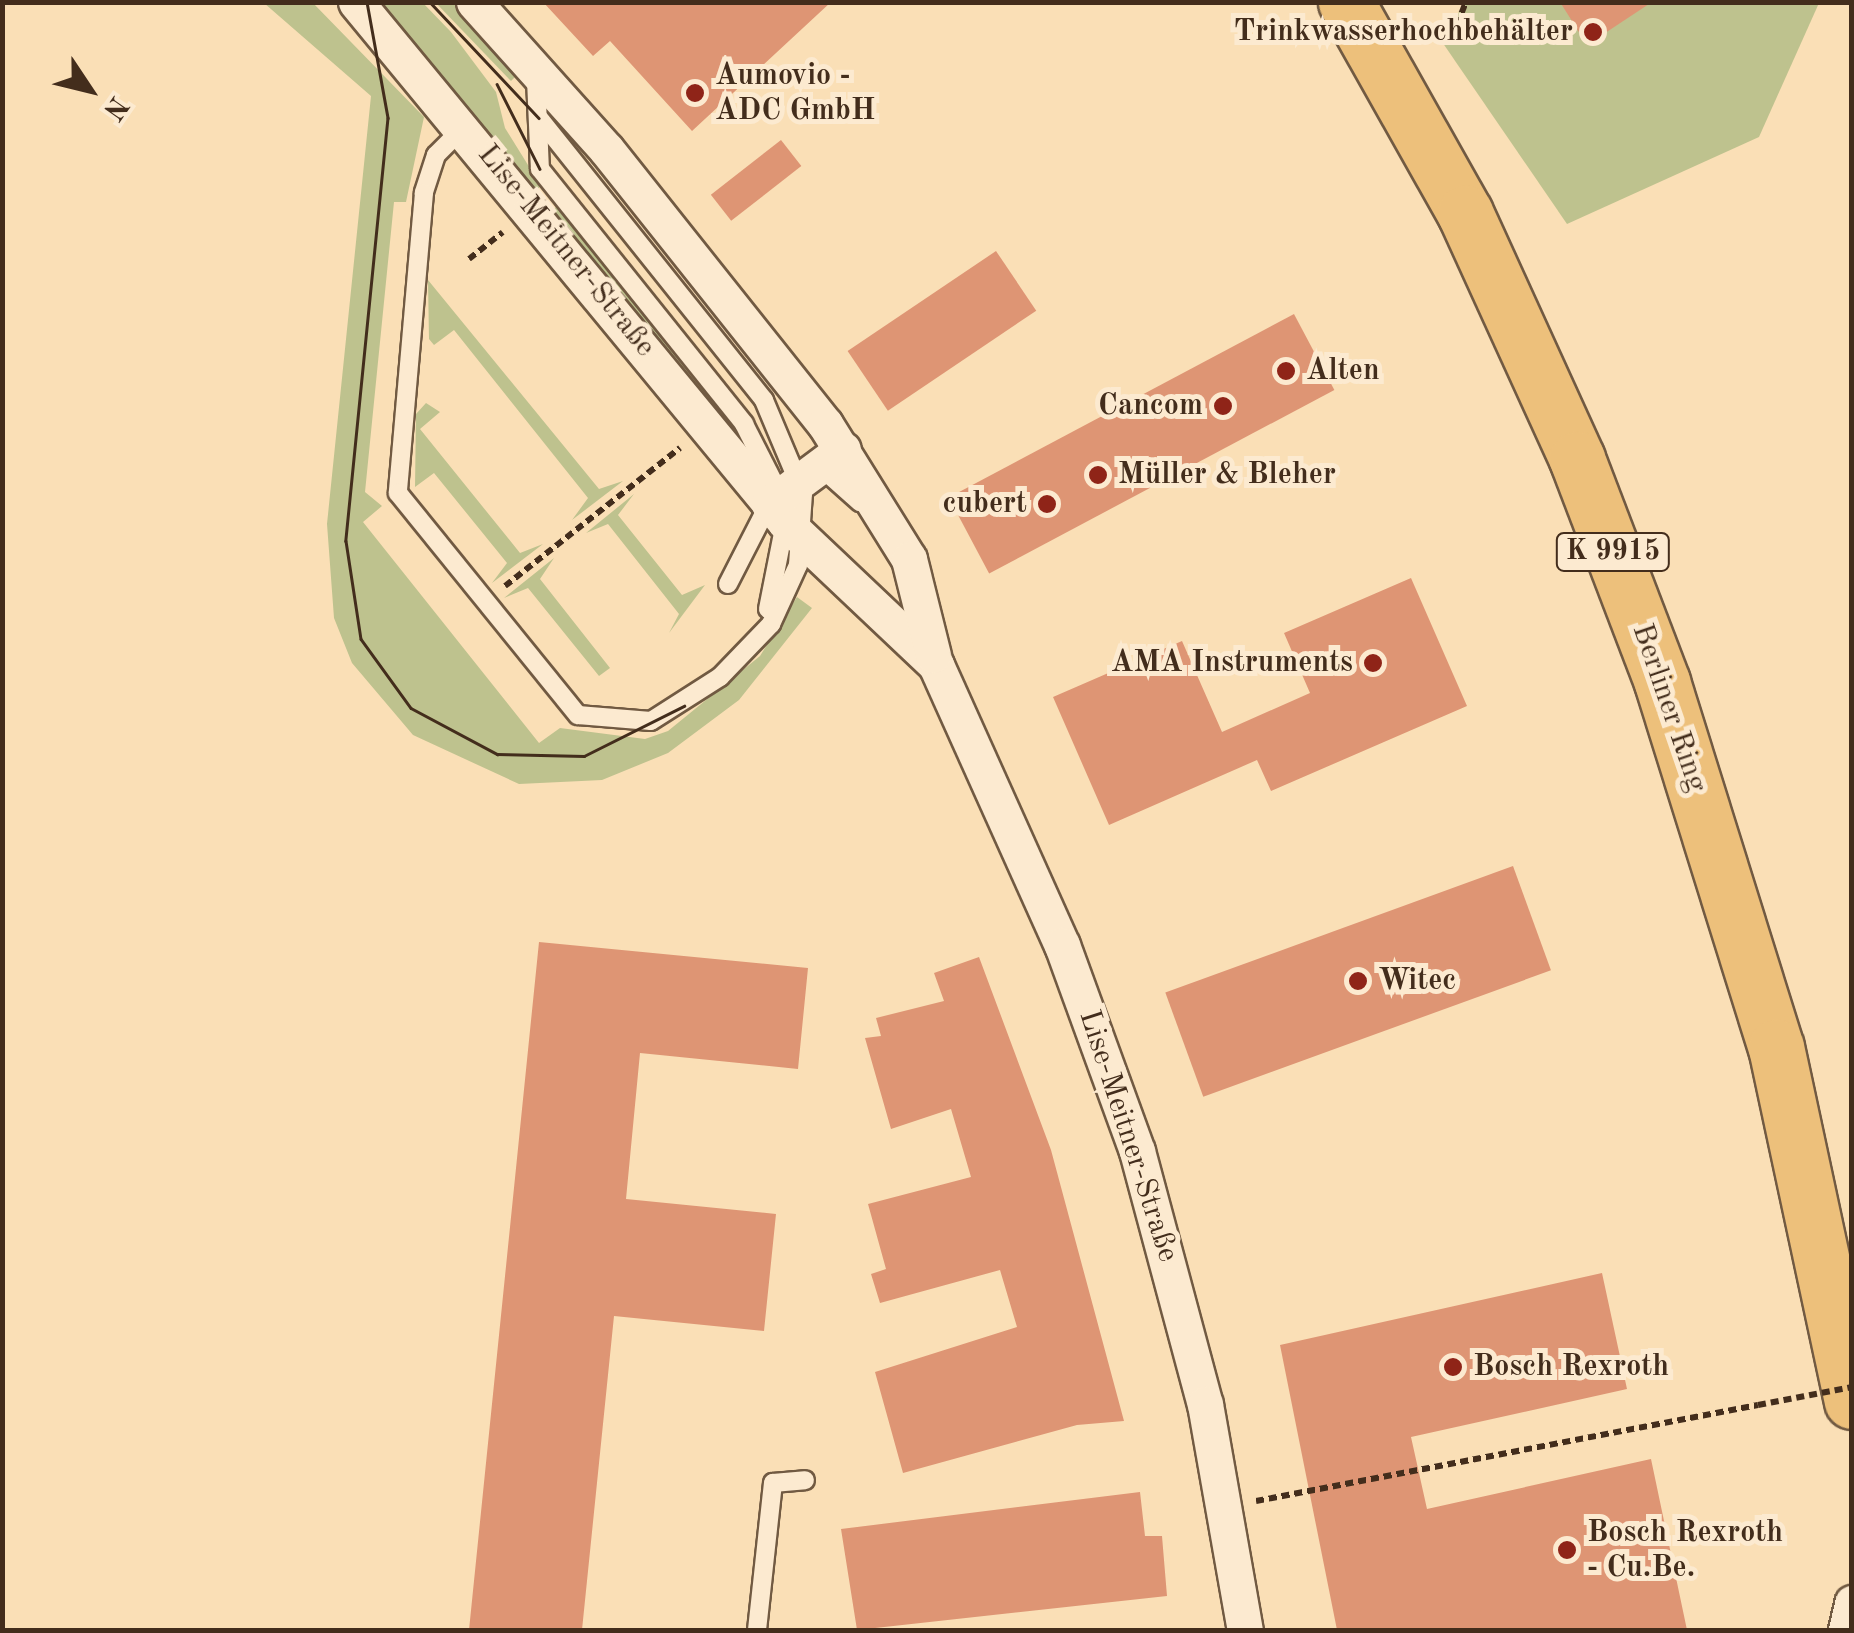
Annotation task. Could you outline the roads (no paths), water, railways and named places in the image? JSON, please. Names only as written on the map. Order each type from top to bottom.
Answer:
[{"type":"main road","name":"Berliner Ring","points":[[1346,2],[1465,214],[1577,459],[1662,682],[1776,1046],[1852,1401]]},
{"type":"street","name":"Lise-Meitner-Straße","points":[[356,2],[800,494],[936,666]]},
{"type":"street","name":"Lise-Meitner-Straße","points":[[474,2],[536,68],[800,494],[894,532],[936,666],[1038,888],[1122,1105],[1190,1338],[1226,1507],[1245,1630]]},
{"type":"street","points":[[1846,1630],[1852,1603]]},
{"type":"lane","points":[[536,68],[540,169],[800,494]]},
{"type":"lane","points":[[466,126],[436,155],[426,184],[395,476],[402,500],[578,715],[650,721],[706,688],[771,624],[800,494],[764,400],[539,118]]},
{"type":"lane","points":[[706,688],[770,604],[800,494]]},
{"type":"lane","points":[[728,584],[800,494]]},
{"type":"lane","points":[[756,1630],[773,1483],[804,1480]]},
{"type":"tram line","points":[[367,2],[388,118],[346,541],[361,639],[411,708],[497,754],[584,756],[684,706]]},
{"type":"tram line","points":[[430,2],[539,118]]},
{"type":"tram line","points":[[497,84],[540,169]]},
{"type":"place","name":"Trinkwasserhochbehälter","points":[[1593,32]]},
{"type":"place","name":"Aumovio - ADC GmbH","points":[[695,93]]},
{"type":"place","name":"Alten","points":[[1286,371]]},
{"type":"place","name":"Cancom","points":[[1223,406]]},
{"type":"place","name":"Müller & Bleher","points":[[1098,475]]},
{"type":"place","name":"cubert","points":[[1047,504]]},
{"type":"place","name":"AMA Instruments","points":[[1373,663]]},
{"type":"place","name":"Witec","points":[[1358,981]]},
{"type":"place","name":"Bosch Rexroth","points":[[1453,1367]]},
{"type":"place","name":"Bosch Rexroth - Cu.Be.","points":[[1567,1550]]}]
